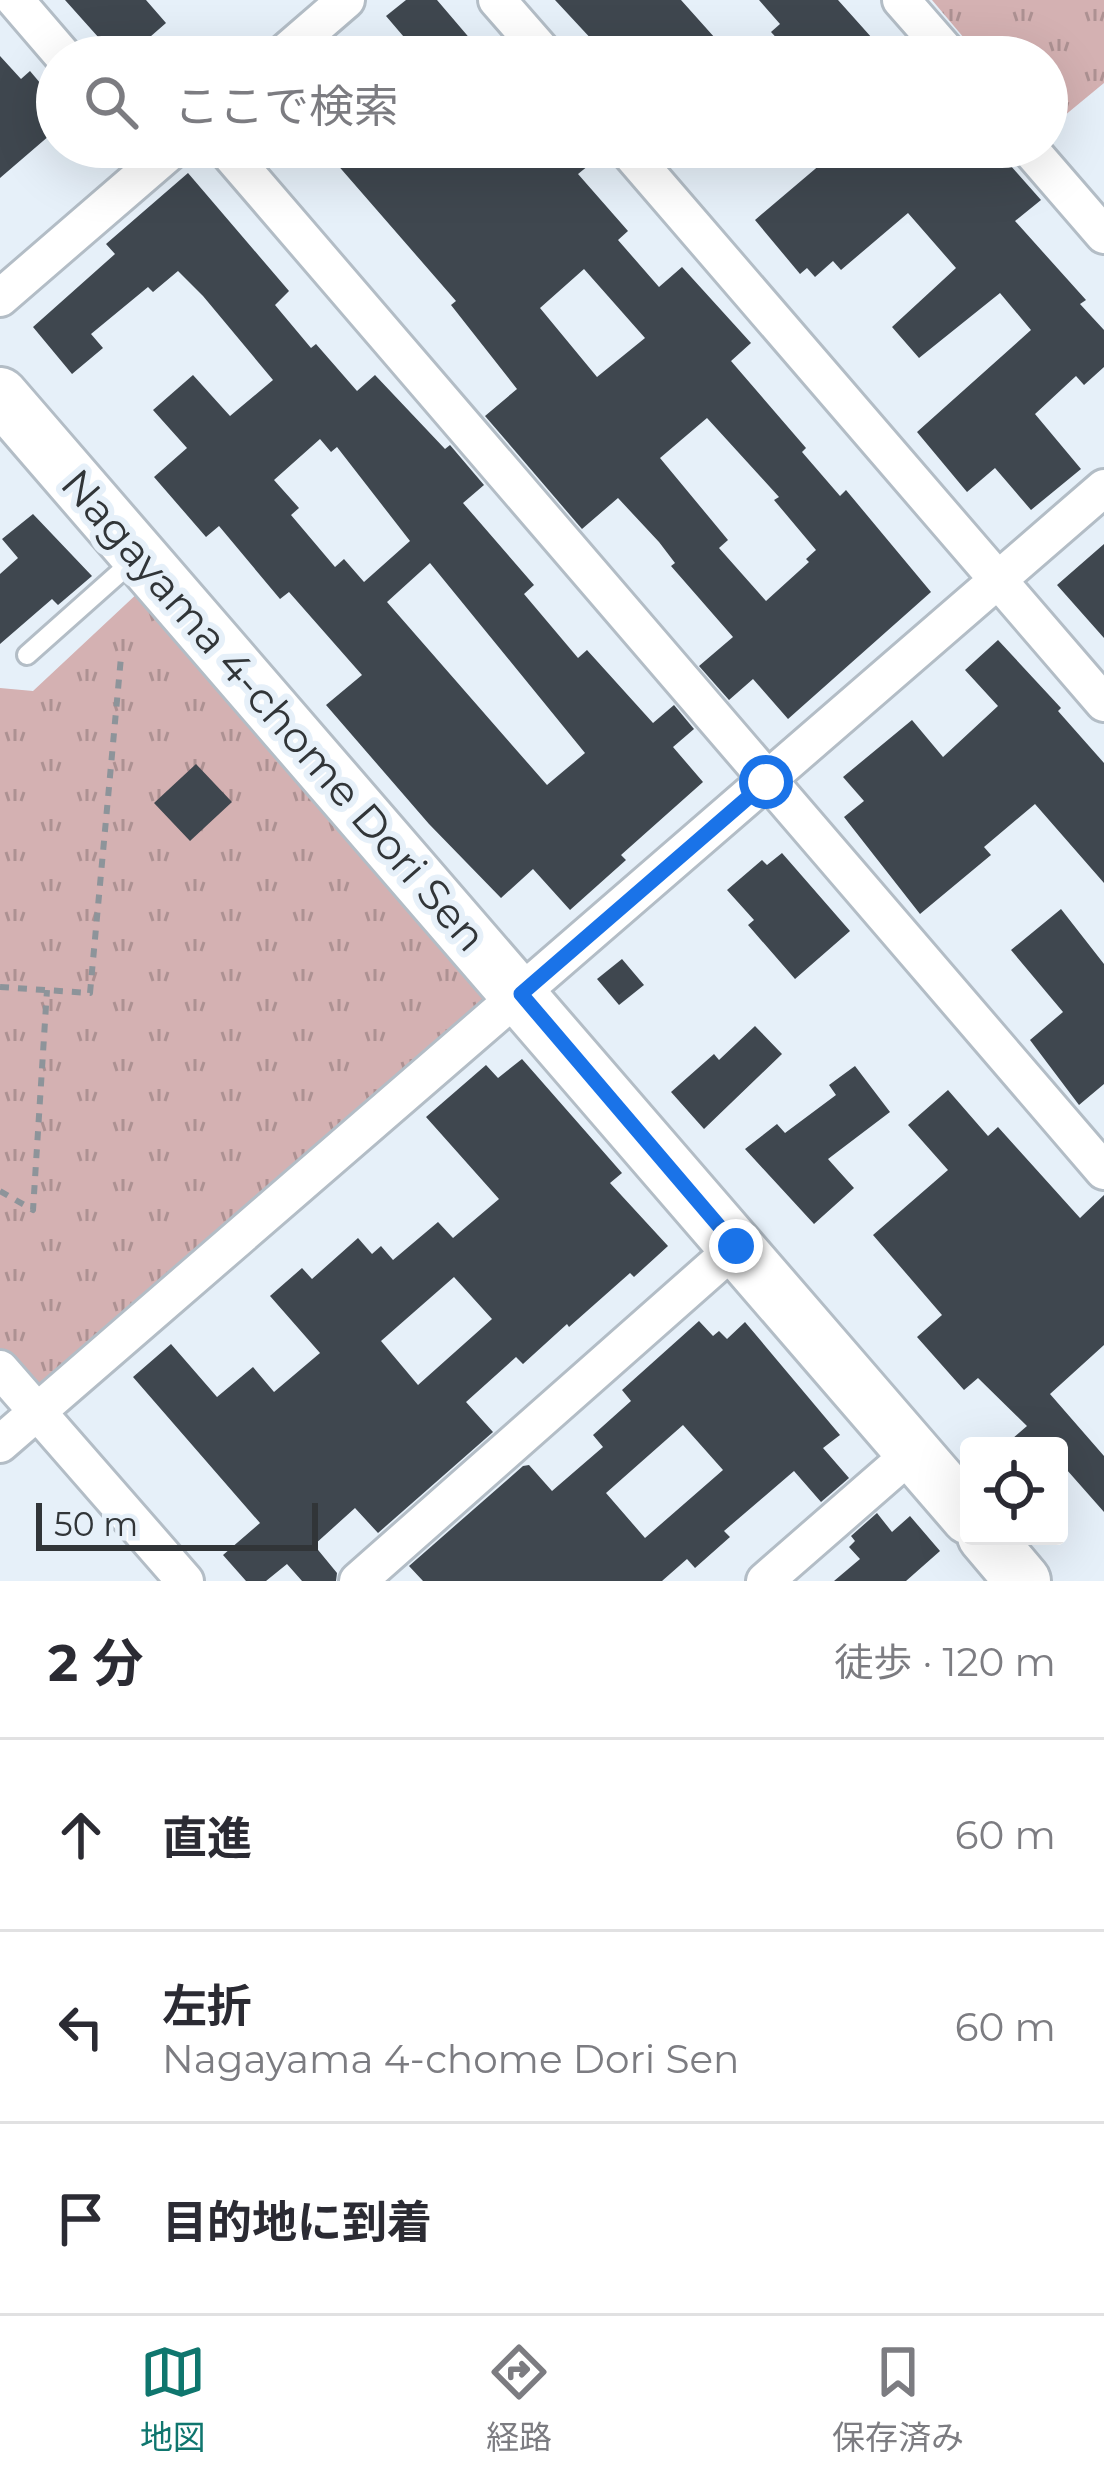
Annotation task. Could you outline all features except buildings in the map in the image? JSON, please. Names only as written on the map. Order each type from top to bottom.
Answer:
[{"type":"street","points":[[15,0],[46,36]]},
{"type":"street","points":[[497,0],[529,36]]},
{"type":"street","points":[[902,0],[933,36]]},
{"type":"street","points":[[304,36],[343,1]]},
{"type":"street","points":[[0,298],[141,168]]},
{"type":"street","points":[[242,168],[1104,1171]]},
{"type":"street","points":[[643,168],[1104,703]]},
{"type":"street","points":[[1046,168],[1104,235]]},
{"type":"street","name":"Nagayama 4-chome Dori Sen","points":[[0,394],[960,1507]]},
{"type":"street","points":[[0,1444],[1104,488]]},
{"type":"street","points":[[358,1581],[736,1246]]},
{"type":"street","points":[[0,1369],[184,1581]]},
{"type":"street","points":[[765,1581],[913,1452]]},
{"type":"street","points":[[993,1545],[1023,1581]]},
{"type":"lane","points":[[27,656],[139,555]]},
{"type":"path","points":[[0,987],[90,993],[121,657]]},
{"type":"path","points":[[0,1191],[33,1210],[47,990]]},
{"type":"green space","points":[[932,0],[1104,0],[1104,83],[1068,113],[1068,36],[962,36]]},
{"type":"green space","points":[[156,576],[521,994],[37,1413],[0,1369],[0,688],[33,691]]},
{"type":"route","points":[[736,1246],[521,994],[766,782]]}]
